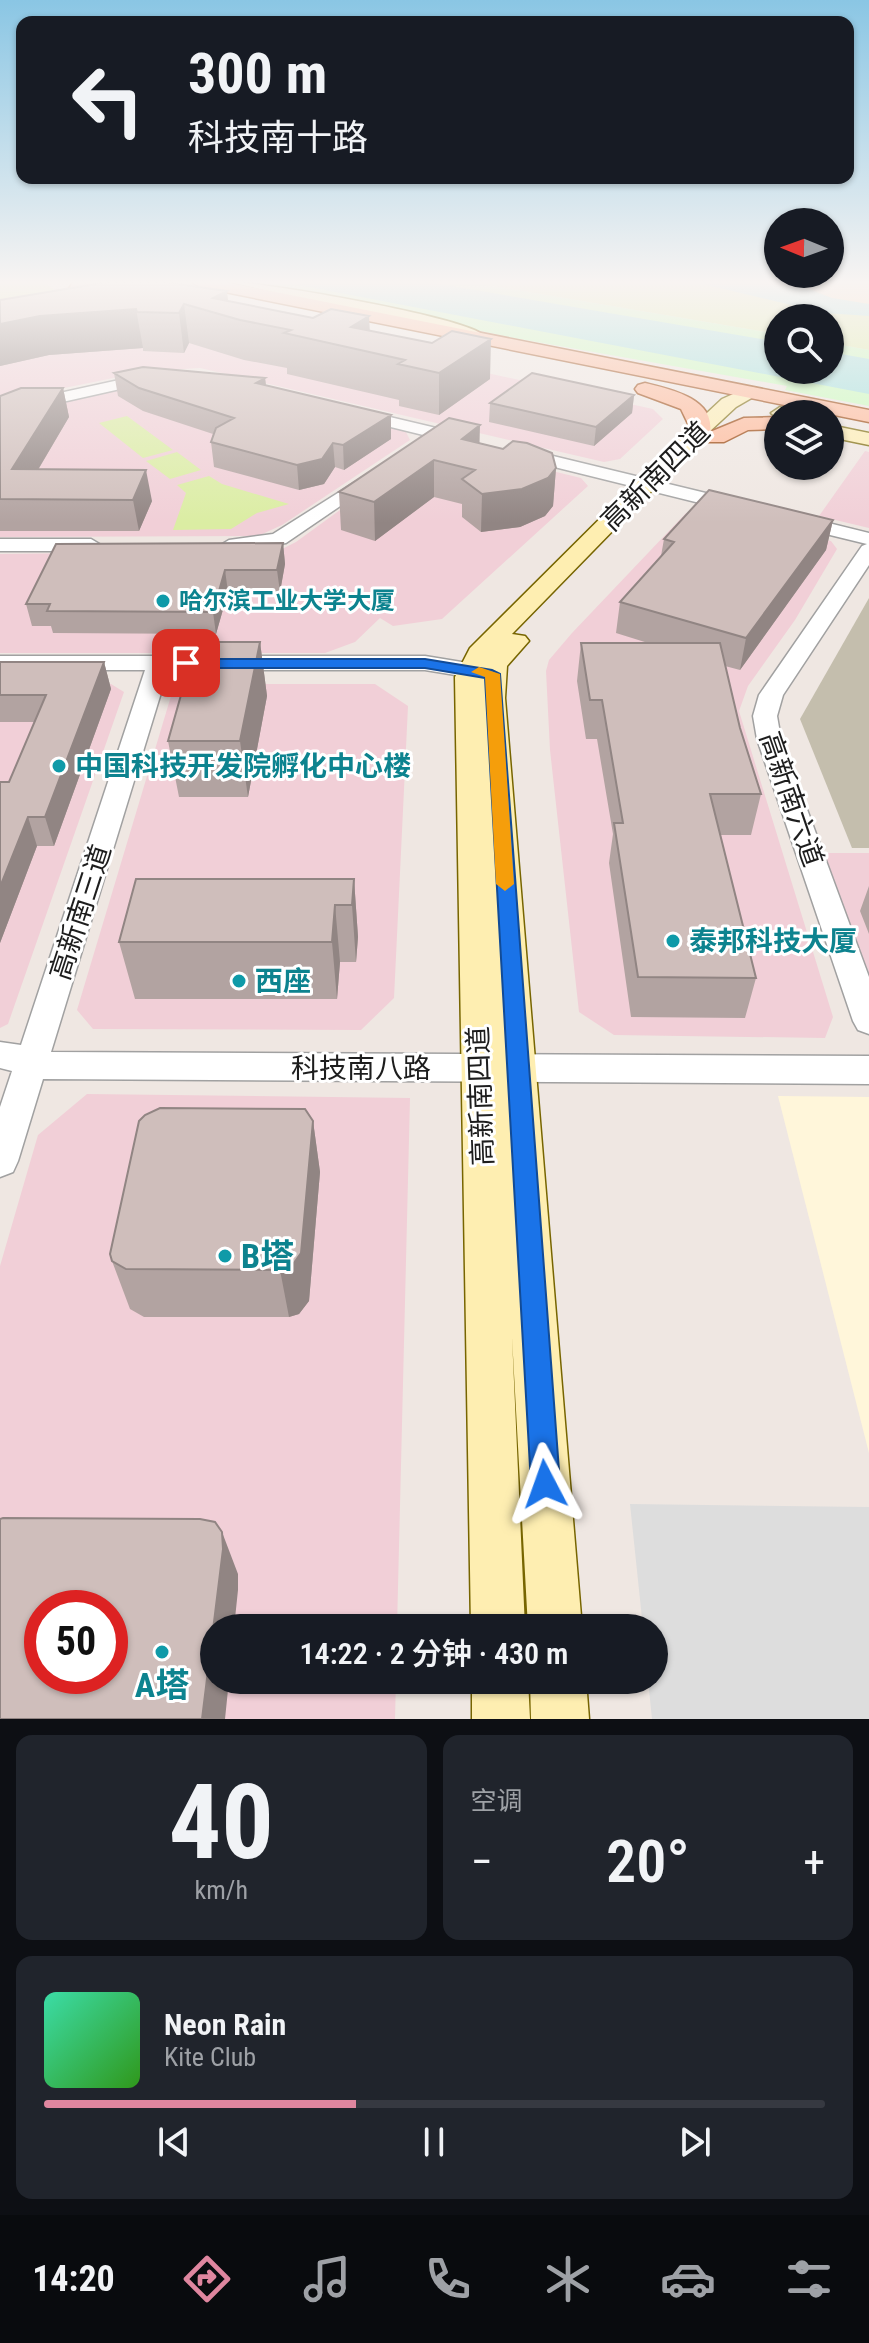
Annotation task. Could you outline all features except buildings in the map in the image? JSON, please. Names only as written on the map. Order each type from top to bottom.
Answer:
[{"type":"main road","points":[[523,362],[624,383],[864,415]]},
{"type":"main road","points":[[584,362],[764,408]]},
{"type":"main road","points":[[624,383],[689,404],[708,433],[744,424],[764,423]]},
{"type":"main road","name":"高新南四道","points":[[498,1614],[499,1068],[479,653],[741,401]]},
{"type":"main road","points":[[844,426],[869,431]]},
{"type":"main road","points":[[844,434],[869,439]]},
{"type":"main road","name":"高新南四道","points":[[480,675],[499,1068],[554,1614]]},
{"type":"main road","points":[[500,1694],[501,1719]]},
{"type":"main road","points":[[559,1694],[560,1719]]},
{"type":"street","points":[[0,411],[170,376]]},
{"type":"street","points":[[341,410],[478,443]]},
{"type":"street","points":[[414,448],[436,433]]},
{"type":"street","points":[[506,450],[869,539]]},
{"type":"street","points":[[206,546],[253,545],[279,539],[381,471]]},
{"type":"street","points":[[0,545],[111,545]]},
{"type":"street","name":"高新南六道","points":[[869,550],[771,695],[765,716],[769,739],[869,1021]]},
{"type":"street","points":[[0,663],[480,675]]},
{"type":"street","points":[[0,672],[158,668]]},
{"type":"street","name":"高新南三道","points":[[0,1161],[15,1060],[158,668]]},
{"type":"street","name":"科技南八路","points":[[15,1060],[869,1070]]},
{"type":"shaded area","points":[[0,362],[437,362],[653,409],[663,419],[620,459],[604,462],[200,368],[148,371],[0,401]]},
{"type":"shaded area","points":[[152,381],[206,382],[406,432],[410,440],[282,525],[258,536],[0,537],[0,417]]},
{"type":"shaded area","points":[[442,444],[581,478],[588,486],[442,619],[393,626],[380,618],[355,642],[325,653],[0,653],[0,554],[278,551],[296,542],[428,446]]},
{"type":"shaded area","points":[[865,451],[869,452],[869,528],[819,516]]},
{"type":"shaded area","points":[[703,511],[831,541],[837,549],[795,620],[748,686],[739,711],[833,1017],[825,1038],[614,1035],[579,1012],[550,750],[546,671],[549,660],[572,633],[686,513]]},
{"type":"shaded area","points":[[869,598],[869,848],[852,848],[800,719]]},
{"type":"shaded area","points":[[0,684],[111,684],[124,692],[8,1024],[0,1028]]},
{"type":"shaded area","points":[[189,684],[375,684],[408,706],[394,998],[361,1030],[93,1029],[77,1010],[171,696]]},
{"type":"shaded area","points":[[820,853],[869,853],[869,992]]},
{"type":"shaded area","points":[[87,1094],[410,1098],[397,1614],[200,1614],[200,1694],[396,1694],[395,1719],[0,1719],[0,1266],[38,1135]]},
{"type":"shaded area","points":[[778,1096],[869,1097],[869,1453]]},
{"type":"shaded area","points":[[630,1504],[869,1507],[869,1719],[652,1719],[649,1694],[668,1694],[668,1614],[642,1614]]},
{"type":"green space","points":[[652,362],[764,362],[764,382]]},
{"type":"green space","points":[[844,362],[869,362],[869,406],[785,390],[787,386],[776,384],[844,384]]},
{"type":"green space","points":[[127,416],[173,450],[143,458],[99,423]]},
{"type":"green space","points":[[177,452],[201,470],[170,479],[146,461]]},
{"type":"green space","points":[[209,476],[222,484],[289,504],[257,513],[231,529],[173,530],[186,493],[177,485]]},
{"type":"water","points":[[703,362],[764,362],[764,374]]},
{"type":"water","points":[[844,362],[869,362],[869,394],[817,384],[844,384]]},
{"type":"slow traffic","points":[[479,672],[492,674],[491,698],[505,884]]},
{"type":"place","name":"哈尔滨工业大学大厦","points":[[163,601]]},
{"type":"place","name":"中国科技开发院孵化中心楼","points":[[59,766]]},
{"type":"place","name":"泰邦科技大厦","points":[[673,941]]},
{"type":"place","name":"西座","points":[[239,981]]},
{"type":"place","name":"B塔","points":[[225,1256]]},
{"type":"place","name":"A塔","points":[[162,1652]]},
{"type":"route","points":[[186,663],[425,663],[492,674],[491,698],[545,1484]]}]
